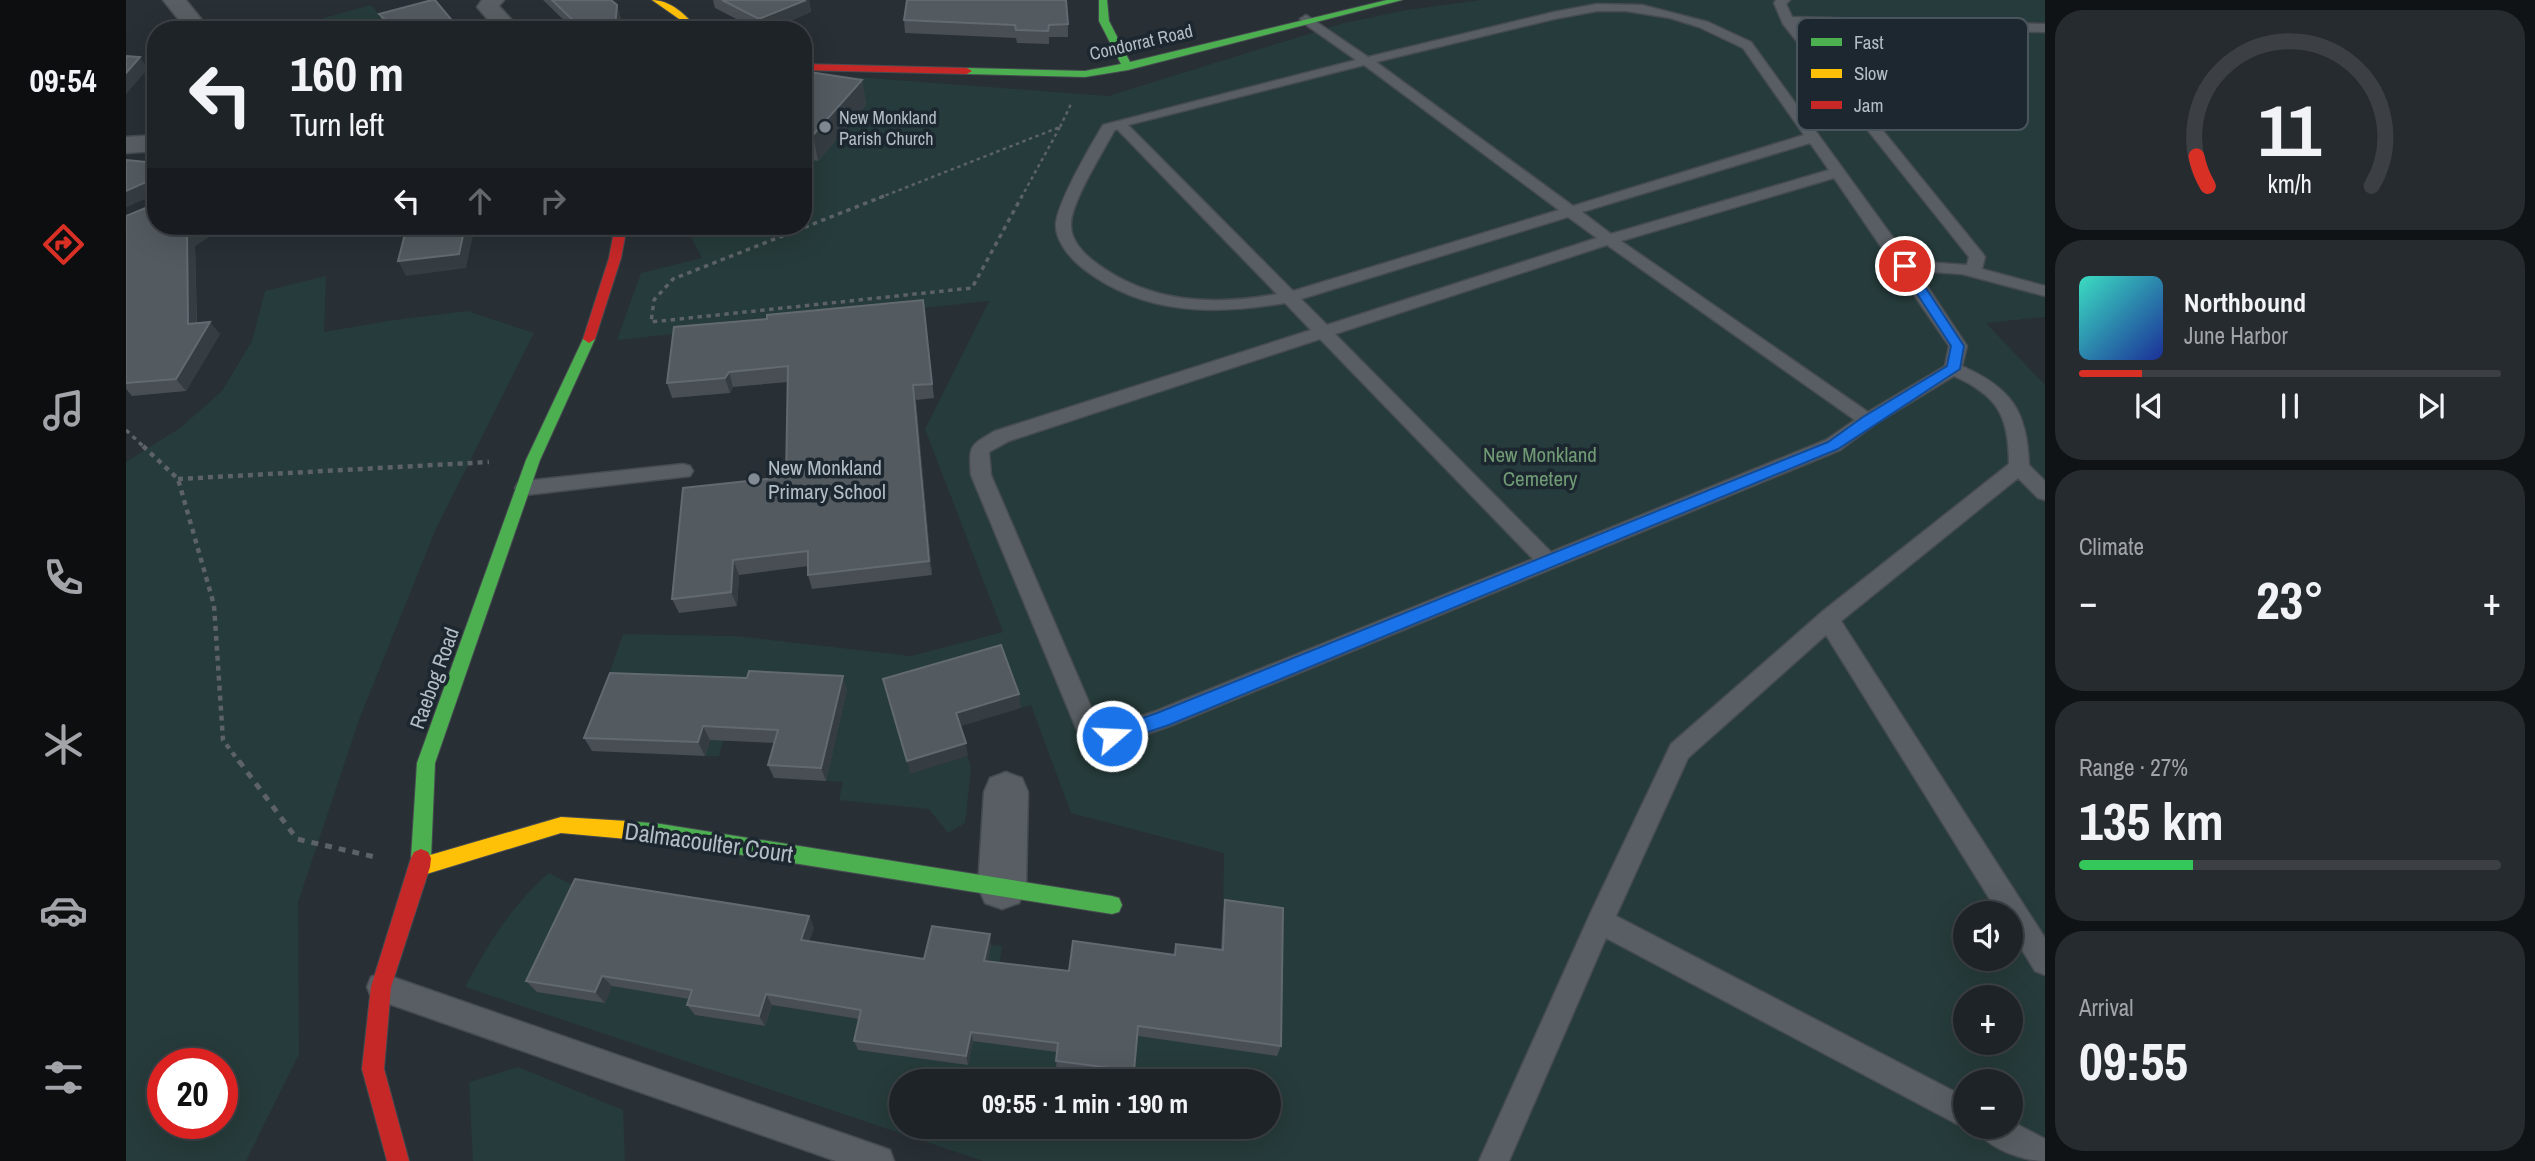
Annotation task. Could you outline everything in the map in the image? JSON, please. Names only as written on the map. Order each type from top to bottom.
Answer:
[{"type":"main road","points":[[1103,0],[1104,21],[1128,67]]},
{"type":"main road","name":"Condorrat Road","points":[[812,67],[1086,74],[1128,67],[1306,19],[1398,0]]},
{"type":"main road","points":[[660,1],[687,21]]},
{"type":"main road","name":"Raebog Road","points":[[398,1161],[373,1069],[381,988],[420,867],[426,763],[526,488],[533,460],[587,344],[615,258],[619,235]]},
{"type":"main road","name":"Dalmacoulter Court","points":[[420,867],[561,825],[661,833],[1112,905]]},
{"type":"street","points":[[174,0],[192,21]]},
{"type":"street","points":[[493,0],[488,7],[501,21]]},
{"type":"street","points":[[126,145],[147,144]]},
{"type":"street","points":[[1002,887],[1006,792]]},
{"type":"lane","points":[[1784,0],[1780,3],[1787,21],[1797,33]]},
{"type":"lane","points":[[1797,115],[1747,45],[1705,25],[1656,11],[1623,7],[1569,12],[1108,128],[1062,222],[1067,240],[1080,258],[1101,277],[1125,290],[1161,301],[1195,307],[1244,306],[1290,297],[1813,137]]},
{"type":"lane","points":[[1306,19],[1816,387],[1868,420]]},
{"type":"lane","points":[[1787,21],[1797,21]]},
{"type":"lane","points":[[1119,124],[1547,561]]},
{"type":"lane","points":[[1808,130],[1838,172],[1905,266],[1958,346],[1953,369],[1868,420],[1833,445],[1162,719],[1112,736],[1088,728],[981,475],[979,449],[1002,436],[1610,239],[1838,172]]},
{"type":"lane","points":[[1875,130],[1977,257],[1973,271]]},
{"type":"lane","points":[[1905,266],[1973,271],[2045,291]]},
{"type":"lane","points":[[1953,369],[1993,390],[2010,413],[2019,438],[2019,467],[2045,493]]},
{"type":"lane","points":[[1494,1161],[1600,920],[1636,848],[1679,751],[1828,620],[2019,467]]},
{"type":"lane","points":[[526,488],[683,471]]},
{"type":"lane","points":[[1828,620],[2045,962]]},
{"type":"lane","points":[[1600,920],[1953,1107]]},
{"type":"lane","points":[[381,988],[879,1161]]},
{"type":"lane","points":[[2014,1139],[2045,1155]]},
{"type":"path","points":[[785,235],[673,279],[654,300],[651,321],[972,288],[1086,74]]},
{"type":"path","points":[[812,224],[1060,127]]},
{"type":"path","points":[[126,430],[178,479],[214,605],[223,740],[297,839],[420,867]]},
{"type":"path","points":[[178,479],[533,460]]},
{"type":"green space","name":"New Monkland Cemetery","points":[[1481,0],[2045,0],[2045,317],[1986,323],[2045,385],[2045,1161],[983,1161],[918,1139],[1281,1139],[1281,1069],[1134,1069],[1144,962],[1276,1056],[1223,912],[1224,853],[1071,813],[1031,705],[1021,708],[1002,659],[910,774],[968,756],[971,769],[965,823],[948,833],[929,809],[839,800],[843,782],[826,781],[847,691],[738,741],[723,741],[719,756],[705,756],[724,691],[605,686],[623,634],[736,636],[911,656],[1003,632],[925,429],[989,301],[617,340],[641,273],[702,258],[690,235],[812,235],[812,74],[1108,96],[1344,23],[1407,10]]},
{"type":"green space","points":[[371,5],[385,21],[313,21]]},
{"type":"green space","points":[[326,276],[324,332],[467,311],[534,333],[435,531],[360,717],[298,902],[299,1054],[246,1161],[126,1161],[126,462],[180,428],[222,391],[252,341],[265,291]]},
{"type":"green space","name":"New Monkland Cemetery","points":[[549,873],[585,891],[605,1003],[612,986],[701,929],[695,1015],[765,1026],[772,1005],[841,1016],[857,959],[968,1065],[991,945],[1002,946],[998,973],[1058,1052],[1057,1069],[889,1069],[889,1129],[465,987],[502,926],[524,898]]},
{"type":"green space","points":[[518,1067],[623,1110],[625,1161],[473,1161],[469,1082]]},
{"type":"building","points":[[435,0],[452,21],[386,21],[379,14]]},
{"type":"building","points":[[552,0],[611,0],[617,5],[616,21],[574,21]]},
{"type":"building","points":[[722,0],[806,0],[759,19]]},
{"type":"building","points":[[907,0],[1066,0],[1068,24],[1049,25],[1048,31],[1016,30],[1015,25],[904,20]]},
{"type":"building","points":[[126,56],[140,57],[126,73]]},
{"type":"building","points":[[812,72],[862,80],[813,135]]},
{"type":"building","points":[[126,160],[147,162],[147,182],[126,191]]},
{"type":"building","points":[[147,207],[147,235],[187,235],[188,324],[210,322],[176,379],[126,383],[126,216]]},
{"type":"building","points":[[405,235],[463,235],[459,254],[398,261]]},
{"type":"building","points":[[923,300],[932,384],[913,385],[929,561],[808,575],[808,551],[733,560],[731,592],[672,599],[683,488],[786,477],[788,366],[729,372],[725,378],[667,383],[674,327]]},
{"type":"building","points":[[1001,645],[1019,694],[956,713],[966,743],[907,761],[883,679]]},
{"type":"building","points":[[749,671],[843,676],[821,768],[768,765],[778,730],[703,726],[698,742],[584,738],[610,673],[747,678]]},
{"type":"building","points":[[575,879],[809,916],[801,940],[924,959],[932,926],[990,934],[984,961],[1069,971],[1073,941],[1175,955],[1176,944],[1223,950],[1225,900],[1283,908],[1281,1046],[1138,1026],[1134,1069],[1056,1061],[1058,1043],[971,1032],[966,1056],[854,1041],[861,1010],[766,994],[759,1016],[687,1005],[692,990],[602,976],[595,992],[526,981]]},
{"type":"traffic: fast","points":[[1103,0],[1104,21],[1128,67]]},
{"type":"traffic: fast","points":[[967,71],[1085,74],[1164,58],[1398,0]]},
{"type":"traffic: fast","points":[[421,858],[426,763],[533,460],[589,339]]},
{"type":"traffic: fast","points":[[627,830],[661,833],[1112,905]]},
{"type":"traffic: slow","points":[[656,0],[687,21]]},
{"type":"traffic: slow","points":[[420,867],[561,825],[627,830]]},
{"type":"traffic: jam","points":[[812,67],[967,71]]},
{"type":"traffic: jam","points":[[589,339],[615,258],[619,235]]},
{"type":"traffic: jam","points":[[398,1161],[373,1069],[381,987],[421,858]]},
{"type":"place","name":"New Monkland Parish Church","points":[[825,127]]},
{"type":"place","name":"New Monkland Primary School","points":[[754,479]]},
{"type":"route","points":[[1112,736],[1162,719],[1833,445],[1868,420],[1953,369],[1958,346],[1905,266]]}]
